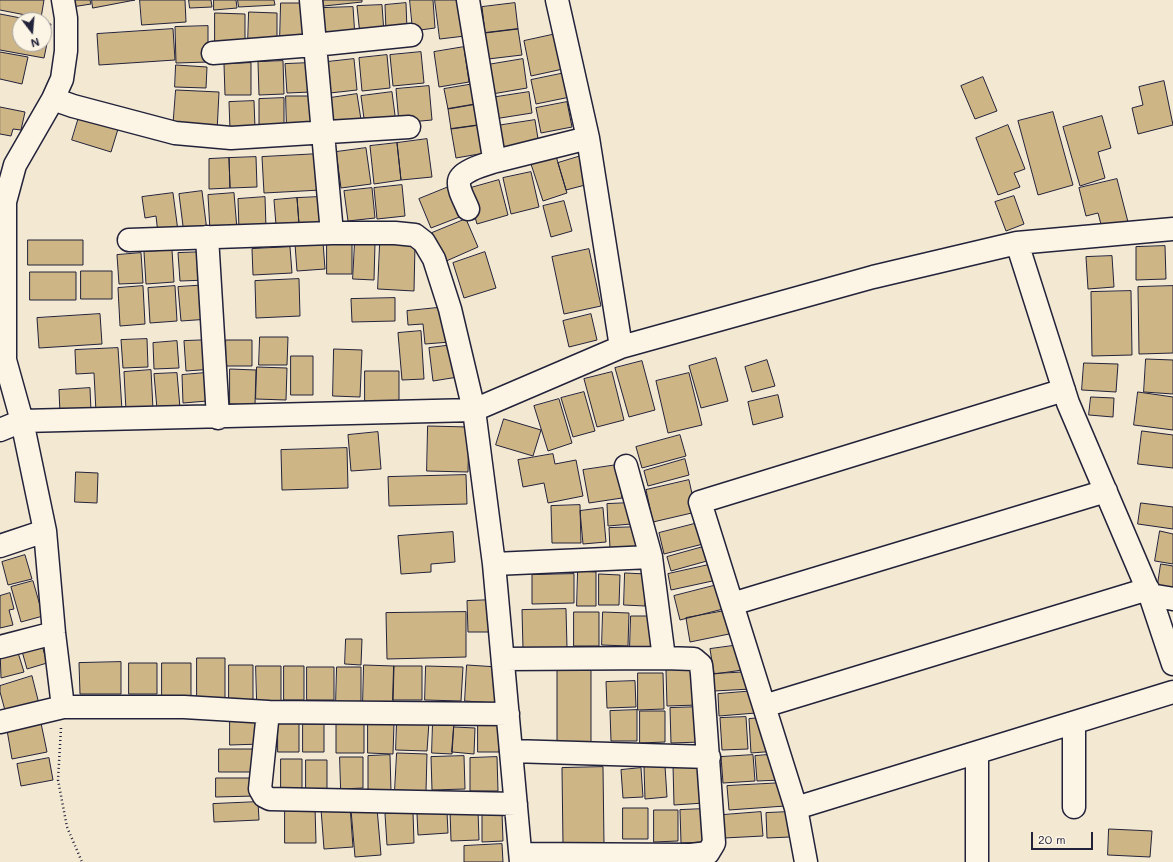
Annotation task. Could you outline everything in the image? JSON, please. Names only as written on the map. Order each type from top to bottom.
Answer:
[{"type":"street","points":[[62,0],[66,18],[66,51],[62,79],[53,99],[15,165],[5,202],[5,360],[22,422],[45,532],[54,633],[63,707]]},
{"type":"street","points":[[311,0],[332,233]]},
{"type":"street","points":[[468,0],[493,152],[496,161]]},
{"type":"street","points":[[557,0],[588,138],[621,347]]},
{"type":"street","points":[[212,53],[314,45],[411,34]]},
{"type":"street","points":[[53,99],[73,106],[175,133],[231,138],[409,127]]},
{"type":"street","points":[[468,209],[459,184],[460,178],[464,174],[496,161],[588,138]]},
{"type":"street","points":[[0,430],[22,422],[218,418],[474,410],[621,347],[873,277],[1017,243],[1173,228]]},
{"type":"street","points":[[129,240],[332,233],[415,235],[424,242],[434,259],[450,309],[474,410],[494,564],[502,659],[521,858],[691,856],[708,853],[714,843],[709,757],[701,665],[694,659],[664,658],[502,659]]},
{"type":"street","points":[[207,237],[218,418]]},
{"type":"street","points":[[1017,243],[1064,390],[1149,592],[1173,664]]},
{"type":"street","points":[[806,862],[796,808],[700,502],[1064,390]]},
{"type":"street","points":[[626,466],[651,557],[664,658]]},
{"type":"street","points":[[732,604],[1106,491]]},
{"type":"street","points":[[0,546],[45,532]]},
{"type":"street","points":[[494,564],[651,557]]},
{"type":"street","points":[[764,706],[1149,592],[1173,598]]},
{"type":"street","points":[[0,647],[54,633]]},
{"type":"street","points":[[796,808],[1173,692]]},
{"type":"street","points":[[0,722],[63,707],[184,707],[268,712],[508,714]]},
{"type":"street","points":[[268,712],[260,789],[264,796],[270,799],[516,804]]},
{"type":"street","points":[[1074,723],[1074,807]]},
{"type":"street","points":[[511,751],[709,757]]},
{"type":"street","points":[[977,753],[977,862]]},
{"type":"path","points":[[63,707],[58,780],[67,827],[82,862]]},
{"type":"building","points":[[0,0],[44,0],[42,12],[12,12],[0,10]]},
{"type":"building","points":[[71,0],[90,0],[91,4],[72,7]]},
{"type":"building","points":[[92,0],[135,0],[93,8]]},
{"type":"building","points":[[140,0],[185,0],[186,22],[142,25]]},
{"type":"building","points":[[189,0],[211,0],[212,7],[190,8]]},
{"type":"building","points":[[214,0],[236,0],[237,8],[214,10]]},
{"type":"building","points":[[238,0],[274,0],[275,5],[239,7]]},
{"type":"building","points":[[323,0],[362,0],[362,2],[324,6]]},
{"type":"building","points":[[410,0],[433,0],[435,28],[413,31]]},
{"type":"building","points":[[435,0],[461,0],[465,36],[440,39]]},
{"type":"building","points":[[281,3],[305,3],[305,40],[280,40]]},
{"type":"building","points":[[406,3],[407,30],[386,31],[385,5]]},
{"type":"building","points":[[515,3],[518,29],[485,33],[482,7]]},
{"type":"building","points":[[382,5],[384,33],[360,35],[357,6]]},
{"type":"building","points":[[353,7],[355,37],[325,39],[323,8]]},
{"type":"building","points":[[249,12],[277,13],[277,44],[248,44]]},
{"type":"building","points":[[215,13],[245,14],[245,44],[215,44]]},
{"type":"building","points":[[0,14],[12,16],[12,52],[45,52],[44,58],[0,50]]},
{"type":"building","points":[[208,26],[208,62],[176,63],[175,27]]},
{"type":"building","points":[[173,29],[175,60],[99,65],[97,34]]},
{"type":"building","points":[[518,29],[522,55],[488,59],[485,33]]},
{"type":"building","points":[[556,34],[563,69],[531,76],[524,41]]},
{"type":"building","points":[[464,47],[469,82],[439,87],[434,52]]},
{"type":"building","points":[[0,52],[28,57],[22,84],[0,79]]},
{"type":"building","points":[[421,52],[424,83],[393,86],[390,55]]},
{"type":"building","points":[[387,55],[390,88],[362,91],[359,58]]},
{"type":"building","points":[[354,59],[357,90],[330,93],[327,62]]},
{"type":"building","points":[[523,59],[527,88],[492,94],[487,65]]},
{"type":"building","points":[[283,61],[284,94],[259,95],[258,62]]},
{"type":"building","points":[[251,63],[251,95],[225,95],[224,64]]},
{"type":"building","points":[[310,63],[311,92],[287,93],[285,64]]},
{"type":"building","points":[[176,65],[207,67],[206,88],[175,87]]},
{"type":"building","points":[[565,73],[570,97],[536,104],[531,80]]},
{"type":"building","points":[[983,77],[997,111],[975,119],[961,86]]},
{"type":"building","points":[[1164,81],[1173,125],[1138,134],[1132,108],[1143,105],[1139,87]]},
{"type":"building","points":[[474,84],[477,104],[448,109],[444,89]]},
{"type":"building","points":[[429,86],[432,120],[399,123],[396,89]]},
{"type":"building","points":[[176,90],[219,92],[217,132],[173,129]]},
{"type":"building","points":[[392,92],[396,123],[365,126],[361,96]]},
{"type":"building","points":[[529,92],[532,113],[494,119],[490,98]]},
{"type":"building","points":[[357,94],[362,126],[335,130],[330,98]]},
{"type":"building","points":[[286,96],[313,96],[313,129],[287,130]]},
{"type":"building","points":[[284,98],[284,130],[259,130],[259,99]]},
{"type":"building","points":[[254,101],[255,128],[230,130],[229,102]]},
{"type":"building","points":[[567,102],[572,127],[541,133],[536,108]]},
{"type":"building","points":[[477,104],[480,125],[451,129],[448,109]]},
{"type":"building","points":[[0,107],[25,112],[21,130],[13,129],[11,136],[0,134]]},
{"type":"building","points":[[1053,112],[1073,185],[1038,195],[1018,121]]},
{"type":"building","points":[[1102,116],[1111,148],[1098,152],[1105,178],[1080,186],[1063,127]]},
{"type":"building","points":[[79,117],[118,129],[111,152],[72,140]]},
{"type":"building","points":[[535,120],[539,145],[500,151],[496,126]]},
{"type":"building","points":[[480,125],[485,153],[456,158],[451,129]]},
{"type":"building","points":[[1008,125],[1025,169],[1014,173],[1020,187],[998,195],[976,138]]},
{"type":"building","points":[[427,139],[432,177],[401,180],[397,143]]},
{"type":"building","points":[[397,143],[401,180],[374,184],[370,146]]},
{"type":"building","points":[[366,148],[371,184],[341,188],[336,152]]},
{"type":"building","points":[[319,154],[321,190],[264,193],[262,157]]},
{"type":"building","points":[[556,156],[567,193],[543,201],[531,164]]},
{"type":"building","points":[[581,156],[589,184],[566,190],[558,163]]},
{"type":"building","points":[[256,157],[257,187],[230,188],[229,158]]},
{"type":"building","points":[[229,158],[230,188],[209,189],[209,159]]},
{"type":"building","points":[[531,172],[539,207],[511,214],[503,178]]},
{"type":"building","points":[[1117,179],[1128,222],[1102,228],[1098,213],[1086,216],[1079,188]]},
{"type":"building","points":[[499,180],[508,215],[477,224],[467,189]]},
{"type":"building","points":[[402,185],[405,216],[377,219],[374,188]]},
{"type":"building","points":[[451,186],[462,216],[431,228],[419,199]]},
{"type":"building","points":[[372,188],[375,218],[348,221],[344,191]]},
{"type":"building","points":[[202,191],[207,231],[184,234],[179,194]]},
{"type":"building","points":[[173,193],[178,231],[158,234],[156,216],[145,218],[142,197]]},
{"type":"building","points":[[234,193],[237,229],[210,231],[208,195]]},
{"type":"building","points":[[1014,196],[1024,224],[1006,231],[995,202]]},
{"type":"building","points":[[265,197],[266,228],[239,230],[238,199]]},
{"type":"building","points":[[319,197],[321,222],[299,224],[297,198]]},
{"type":"building","points":[[297,198],[299,224],[276,225],[274,200]]},
{"type":"building","points":[[564,201],[572,231],[551,237],[543,206]]},
{"type":"building","points":[[466,219],[478,247],[444,262],[432,233]]},
{"type":"building","points":[[28,240],[83,240],[83,265],[28,265]]},
{"type":"building","points":[[327,241],[352,241],[352,274],[327,274]]},
{"type":"building","points":[[323,242],[325,269],[297,271],[295,244]]},
{"type":"building","points":[[355,242],[375,243],[374,280],[353,279]]},
{"type":"building","points":[[380,244],[415,245],[414,291],[378,289]]},
{"type":"building","points":[[1165,246],[1166,279],[1136,280],[1136,247]]},
{"type":"building","points":[[290,247],[292,273],[253,275],[252,249]]},
{"type":"building","points":[[589,249],[601,306],[564,314],[552,257]]},
{"type":"building","points":[[172,250],[174,282],[146,284],[144,252]]},
{"type":"building","points":[[206,252],[207,280],[180,281],[178,253]]},
{"type":"building","points":[[485,252],[496,288],[464,298],[453,263]]},
{"type":"building","points":[[141,253],[143,283],[119,284],[117,255]]},
{"type":"building","points":[[1112,256],[1114,287],[1088,289],[1086,257]]},
{"type":"building","points":[[81,271],[112,271],[112,299],[81,299]]},
{"type":"building","points":[[30,272],[76,272],[76,300],[30,300]]},
{"type":"building","points":[[299,279],[300,316],[256,318],[255,281]]},
{"type":"building","points":[[208,285],[210,319],[181,321],[178,287]]},
{"type":"building","points":[[143,286],[145,324],[120,326],[118,288]]},
{"type":"building","points":[[175,286],[177,321],[150,323],[148,288]]},
{"type":"building","points":[[1173,286],[1173,353],[1139,354],[1138,287]]},
{"type":"building","points":[[1131,291],[1132,355],[1092,356],[1091,292]]},
{"type":"building","points":[[395,298],[395,321],[352,322],[351,299]]},
{"type":"building","points":[[447,307],[450,342],[425,344],[423,324],[408,325],[407,311]]},
{"type":"building","points":[[100,314],[102,344],[39,348],[37,318]]},
{"type":"building","points":[[591,314],[597,340],[569,347],[563,321]]},
{"type":"building","points":[[421,331],[424,379],[402,380],[398,333]]},
{"type":"building","points":[[260,337],[288,337],[287,365],[259,365]]},
{"type":"building","points":[[147,339],[148,367],[123,368],[121,340]]},
{"type":"building","points":[[212,340],[214,369],[186,371],[184,341]]},
{"type":"building","points":[[226,340],[252,340],[252,366],[226,366]]},
{"type":"building","points":[[177,341],[179,368],[154,369],[153,343]]},
{"type":"building","points":[[453,345],[458,377],[433,381],[429,348]]},
{"type":"building","points":[[118,348],[122,410],[96,412],[94,373],[76,374],[75,350]]},
{"type":"building","points":[[334,349],[362,350],[360,397],[333,396]]},
{"type":"building","points":[[291,356],[313,356],[313,395],[291,395]]},
{"type":"building","points":[[716,358],[728,401],[701,408],[689,366]]},
{"type":"building","points":[[1146,359],[1173,360],[1173,394],[1144,392]]},
{"type":"building","points":[[767,360],[775,386],[752,392],[745,367]]},
{"type":"building","points":[[642,361],[655,410],[629,417],[615,368]]},
{"type":"building","points":[[1084,363],[1118,364],[1116,392],[1082,390]]},
{"type":"building","points":[[257,367],[287,368],[286,400],[256,399]]},
{"type":"building","points":[[230,369],[256,370],[255,405],[230,404]]},
{"type":"building","points":[[151,370],[153,409],[126,411],[124,372]]},
{"type":"building","points":[[365,371],[399,371],[399,403],[365,404]]},
{"type":"building","points":[[612,372],[624,420],[597,427],[584,379]]},
{"type":"building","points":[[177,373],[180,408],[157,409],[154,374]]},
{"type":"building","points":[[205,373],[207,401],[183,403],[182,375]]},
{"type":"building","points":[[689,373],[702,425],[668,433],[656,381]]},
{"type":"building","points":[[90,388],[91,411],[60,413],[59,390]]},
{"type":"building","points":[[584,392],[595,431],[573,437],[561,398]]},
{"type":"building","points":[[1138,392],[1173,397],[1173,430],[1134,425]]},
{"type":"building","points":[[778,395],[783,417],[753,425],[748,402]]},
{"type":"building","points":[[1091,397],[1114,398],[1113,417],[1089,415]]},
{"type":"building","points":[[559,399],[572,443],[548,451],[534,406]]},
{"type":"building","points":[[504,419],[541,430],[533,456],[496,445]]},
{"type":"building","points":[[428,426],[469,427],[468,472],[427,471]]},
{"type":"building","points":[[1142,431],[1173,435],[1173,468],[1138,464]]},
{"type":"building","points":[[378,432],[381,469],[351,471],[348,435]]},
{"type":"building","points":[[680,435],[686,456],[642,468],[636,447]]},
{"type":"building","points":[[347,448],[348,488],[282,490],[281,450]]},
{"type":"building","points":[[553,454],[555,464],[576,460],[583,496],[548,503],[544,483],[523,487],[518,460]]},
{"type":"building","points":[[685,459],[689,475],[648,486],[644,471]]},
{"type":"building","points":[[617,465],[622,498],[589,503],[583,470]]},
{"type":"building","points":[[76,472],[98,473],[97,503],[75,502]]},
{"type":"building","points":[[466,475],[467,504],[389,506],[388,477]]},
{"type":"building","points":[[689,480],[696,512],[653,522],[646,490]]},
{"type":"building","points":[[630,503],[631,524],[608,526],[607,504]]},
{"type":"building","points":[[1141,503],[1173,507],[1173,529],[1138,524]]},
{"type":"building","points":[[580,505],[581,543],[552,543],[551,506]]},
{"type":"building","points":[[603,508],[606,542],[583,544],[580,511]]},
{"type":"building","points":[[698,523],[703,544],[664,554],[659,533]]},
{"type":"building","points":[[641,527],[642,548],[610,549],[609,528]]},
{"type":"building","points":[[1160,531],[1173,534],[1173,564],[1155,561]]},
{"type":"building","points":[[453,532],[455,562],[431,564],[431,572],[401,574],[398,536]]},
{"type":"building","points":[[710,545],[714,559],[671,571],[667,557]]},
{"type":"building","points":[[25,555],[32,579],[8,585],[2,562]]},
{"type":"building","points":[[713,564],[717,580],[671,590],[668,574]]},
{"type":"building","points":[[1161,564],[1173,566],[1173,593],[1157,590]]},
{"type":"building","points":[[578,571],[596,572],[596,606],[577,606]]},
{"type":"building","points":[[625,573],[646,574],[645,606],[624,605]]},
{"type":"building","points":[[574,574],[574,603],[532,604],[532,575]]},
{"type":"building","points":[[599,574],[620,575],[619,605],[599,605]]},
{"type":"building","points":[[33,581],[43,616],[21,622],[11,587]]},
{"type":"building","points":[[721,584],[727,608],[680,620],[674,596]]},
{"type":"building","points":[[10,593],[14,609],[9,610],[13,625],[0,628],[0,596]]},
{"type":"building","points":[[493,600],[494,632],[468,632],[467,601]]},
{"type":"building","points":[[566,609],[567,648],[523,649],[522,610]]},
{"type":"building","points":[[730,610],[734,633],[690,642],[686,618]]},
{"type":"building","points":[[466,612],[466,657],[387,659],[386,613]]},
{"type":"building","points":[[574,612],[599,612],[599,646],[574,646]]},
{"type":"building","points":[[603,612],[629,613],[628,646],[602,645]]},
{"type":"building","points":[[631,616],[653,616],[652,647],[630,647]]},
{"type":"building","points":[[40,638],[47,663],[27,669],[20,644]]},
{"type":"building","points":[[346,639],[362,639],[361,665],[345,664]]},
{"type":"building","points":[[747,644],[750,669],[714,674],[710,649]]},
{"type":"building","points":[[16,646],[24,672],[1,678],[0,650]]},
{"type":"building","points":[[197,658],[225,658],[225,700],[197,700]]},
{"type":"building","points":[[121,662],[121,694],[80,694],[79,663]]},
{"type":"building","points":[[129,663],[157,663],[157,694],[129,694]]},
{"type":"building","points":[[162,663],[191,663],[191,696],[162,696]]},
{"type":"building","points":[[229,665],[253,665],[253,701],[229,701]]},
{"type":"building","points":[[364,665],[394,666],[393,703],[363,703]]},
{"type":"building","points":[[467,665],[498,667],[496,703],[465,701]]},
{"type":"building","points":[[256,666],[281,666],[281,701],[257,701]]},
{"type":"building","points":[[284,666],[304,666],[304,700],[284,700]]},
{"type":"building","points":[[394,666],[422,666],[422,700],[393,700]]},
{"type":"building","points":[[426,666],[463,667],[461,701],[425,700]]},
{"type":"building","points":[[307,667],[334,667],[334,700],[307,700]]},
{"type":"building","points":[[337,667],[361,667],[361,703],[336,703]]},
{"type":"building","points":[[591,667],[591,745],[557,745],[557,668]]},
{"type":"building","points":[[697,669],[698,705],[667,706],[666,670]]},
{"type":"building","points":[[750,672],[751,689],[714,691],[713,674]]},
{"type":"building","points":[[638,673],[663,673],[664,709],[638,710]]},
{"type":"building","points":[[32,676],[39,704],[6,714],[0,692],[0,686]]},
{"type":"building","points":[[635,681],[636,707],[607,708],[606,682]]},
{"type":"building","points":[[755,691],[756,713],[719,716],[718,694]]},
{"type":"building","points":[[701,707],[702,742],[671,743],[670,708]]},
{"type":"building","points":[[637,710],[637,741],[611,741],[610,711]]},
{"type":"building","points":[[640,711],[665,711],[665,742],[640,743]]},
{"type":"building","points":[[746,717],[748,749],[722,750],[720,718]]},
{"type":"building","points":[[774,717],[777,751],[751,753],[749,719]]},
{"type":"building","points":[[230,718],[262,718],[262,744],[230,745]]},
{"type":"building","points":[[478,720],[500,721],[499,752],[478,752]]},
{"type":"building","points":[[397,721],[429,722],[427,751],[396,750]]},
{"type":"building","points":[[433,721],[454,722],[452,754],[432,753]]},
{"type":"building","points":[[41,723],[47,752],[12,759],[7,730]]},
{"type":"building","points":[[278,723],[299,723],[299,752],[278,752]]},
{"type":"building","points":[[364,723],[364,753],[336,753],[336,724]]},
{"type":"building","points":[[368,723],[394,723],[393,754],[368,753]]},
{"type":"building","points":[[303,724],[324,724],[324,752],[303,752]]},
{"type":"building","points":[[454,727],[475,728],[474,754],[452,752]]},
{"type":"building","points":[[219,749],[256,749],[255,772],[219,772]]},
{"type":"building","points":[[397,753],[427,754],[426,791],[395,790]]},
{"type":"building","points":[[780,754],[781,780],[757,781],[755,756]]},
{"type":"building","points":[[390,755],[391,791],[368,792],[368,756]]},
{"type":"building","points":[[753,755],[755,781],[723,783],[721,757]]},
{"type":"building","points":[[464,756],[465,789],[432,790],[431,757]]},
{"type":"building","points":[[340,757],[363,757],[363,788],[341,789]]},
{"type":"building","points":[[497,757],[498,791],[470,791],[470,758]]},
{"type":"building","points":[[49,758],[53,780],[21,786],[17,764]]},
{"type":"building","points":[[281,759],[302,759],[302,793],[281,793]]},
{"type":"building","points":[[306,760],[327,760],[327,793],[306,793]]},
{"type":"building","points":[[703,764],[704,803],[674,805],[673,765]]},
{"type":"building","points":[[665,766],[667,797],[645,799],[644,767]]},
{"type":"building","points":[[603,767],[604,844],[563,845],[562,768]]},
{"type":"building","points":[[641,768],[643,797],[623,798],[621,770]]},
{"type":"building","points":[[216,778],[255,778],[255,796],[216,797]]},
{"type":"building","points":[[783,783],[785,806],[729,810],[727,786]]},
{"type":"building","points":[[258,802],[259,820],[214,822],[213,804]]},
{"type":"building","points":[[350,806],[353,847],[324,849],[321,809]]},
{"type":"building","points":[[285,807],[315,807],[316,843],[285,843]]},
{"type":"building","points":[[377,808],[381,855],[355,857],[351,810]]},
{"type":"building","points":[[623,808],[648,808],[648,839],[623,839]]},
{"type":"building","points":[[704,809],[704,842],[681,843],[680,810]]},
{"type":"building","points":[[478,810],[479,840],[451,841],[450,811]]},
{"type":"building","points":[[654,810],[678,810],[678,841],[654,842]]},
{"type":"building","points":[[413,812],[414,843],[387,845],[385,814]]},
{"type":"building","points":[[447,812],[448,833],[418,835],[417,814]]},
{"type":"building","points":[[761,812],[763,836],[724,838],[723,815]]},
{"type":"building","points":[[789,812],[790,837],[767,838],[766,813]]},
{"type":"building","points":[[502,813],[503,841],[482,842],[482,814]]},
{"type":"building","points":[[1109,829],[1152,831],[1150,857],[1108,855]]},
{"type":"building","points":[[502,844],[503,862],[464,862],[464,846]]}]
